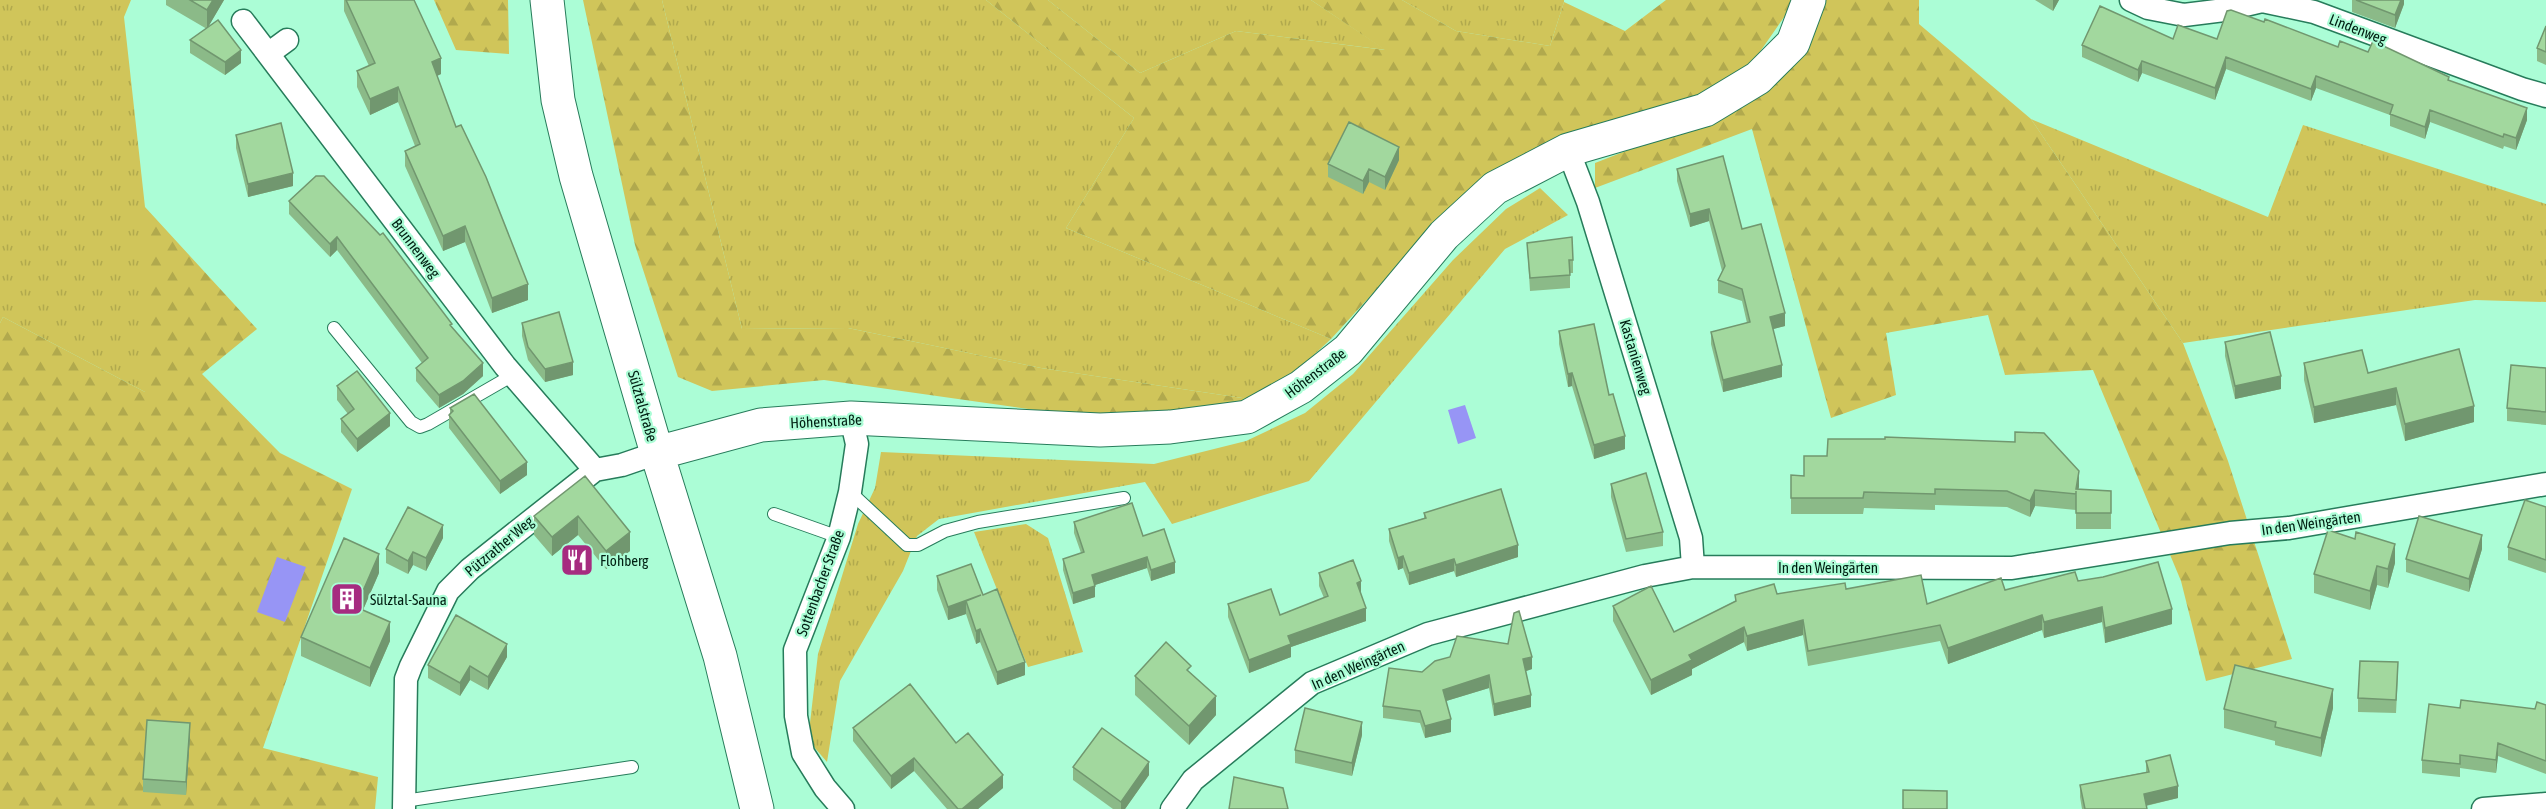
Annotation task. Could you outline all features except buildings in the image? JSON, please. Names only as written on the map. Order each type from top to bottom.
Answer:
[{"type":"main road","name":"Sülztalstraße","points":[[547,0],[558,100],[576,176],[657,453],[720,656],[757,809]]},
{"type":"main road","name":"Höhenstraße","points":[[657,453],[760,425],[851,418],[1100,430],[1170,427],[1247,417],[1301,387],[1348,350],[1444,235],[1495,188],[1568,150],[1705,110],[1758,78],[1792,44],[1809,0]]},
{"type":"street","name":"Lindenweg","points":[[2131,0],[2148,8],[2184,15],[2223,10],[2262,1],[2314,12],[2546,96]]},
{"type":"street","name":"Brunnenweg","points":[[243,21],[513,375],[595,470]]},
{"type":"street","points":[[268,54],[287,40]]},
{"type":"street","name":"Kastanienweg","points":[[1568,150],[1588,202],[1691,538],[1693,567]]},
{"type":"street","name":"Sottenbacher Straße","points":[[843,809],[825,788],[802,753],[796,716],[795,650],[838,537],[850,492],[857,444],[851,418]]},
{"type":"street","name":"Pützrather Weg","points":[[404,805],[406,679],[448,591],[470,569],[595,470],[622,465],[657,453]]},
{"type":"street","name":"In den Weingärten","points":[[1172,809],[1193,780],[1312,683],[1428,634],[1645,576],[1693,567],[2012,568],[2230,533],[2289,528],[2546,484]]},
{"type":"street","points":[[2483,809],[2546,804]]},
{"type":"lane","points":[[334,328],[411,422],[420,427],[513,375]]},
{"type":"lane","points":[[850,492],[907,545],[918,545],[945,531],[978,522],[1124,498]]},
{"type":"lane","points":[[774,514],[838,537]]},
{"type":"lane","points":[[404,805],[632,767]]},
{"type":"green space","points":[[0,0],[131,0],[124,17],[145,207],[145,392],[3,317],[0,323]]},
{"type":"green space","points":[[434,0],[508,0],[509,54],[456,50]]},
{"type":"green space","points":[[583,0],[662,0],[742,329],[848,328],[1041,368],[1249,399],[1171,416],[1105,420],[824,380],[712,391],[678,377],[635,245]]},
{"type":"green space","points":[[662,0],[986,0],[1134,118],[1066,228],[1331,339],[1292,375],[1249,399],[1041,368],[848,328],[742,329]]},
{"type":"green space","points":[[986,0],[1048,0],[1140,73],[1236,31],[1385,50],[1311,0],[1402,0],[1456,31],[1550,46],[1564,2],[1625,31],[1666,0],[1796,0],[1750,66],[1695,100],[1441,219],[1331,339],[1066,228],[1134,118]]},
{"type":"green space","points":[[1048,0],[1311,0],[1386,50],[1236,31],[1140,73]]},
{"type":"green space","points":[[1402,0],[1564,0],[1564,2],[1550,46],[1456,31]]},
{"type":"green space","points":[[1826,0],[1919,0],[1919,24],[2031,119],[2183,343],[2228,461],[2292,659],[2206,681],[2181,581],[2093,370],[2005,375],[1988,315],[1886,333],[1896,395],[1831,418],[1752,129],[1595,188],[1595,163],[1708,119],[1798,55]]},
{"type":"green space","points":[[2031,119],[2268,217],[2303,125],[2546,204],[2546,302],[2475,300],[2183,343]]},
{"type":"green space","points":[[1540,188],[1568,215],[1505,249],[1309,481],[1172,524],[1145,482],[939,519],[917,536],[903,571],[840,681],[827,762],[808,740],[818,654],[858,524],[875,488],[881,452],[1154,464],[1246,441],[1305,413],[1353,374],[1453,260],[1506,209]]},
{"type":"green space","points":[[145,207],[257,329],[202,374],[280,453],[352,489],[263,748],[378,777],[375,809],[0,809],[0,323],[3,317],[145,392]]},
{"type":"green space","points":[[1026,524],[1048,538],[1083,652],[1028,667],[974,532]]},
{"type":"shaded area","points":[[1465,405],[1476,438],[1458,444],[1448,410]]},
{"type":"shaded area","points":[[277,557],[306,567],[285,622],[257,612]]},
{"type":"place","name":"Flohberg","points":[[577,560]]},
{"type":"place","name":"Sülztal-Sauna","points":[[347,599]]}]
